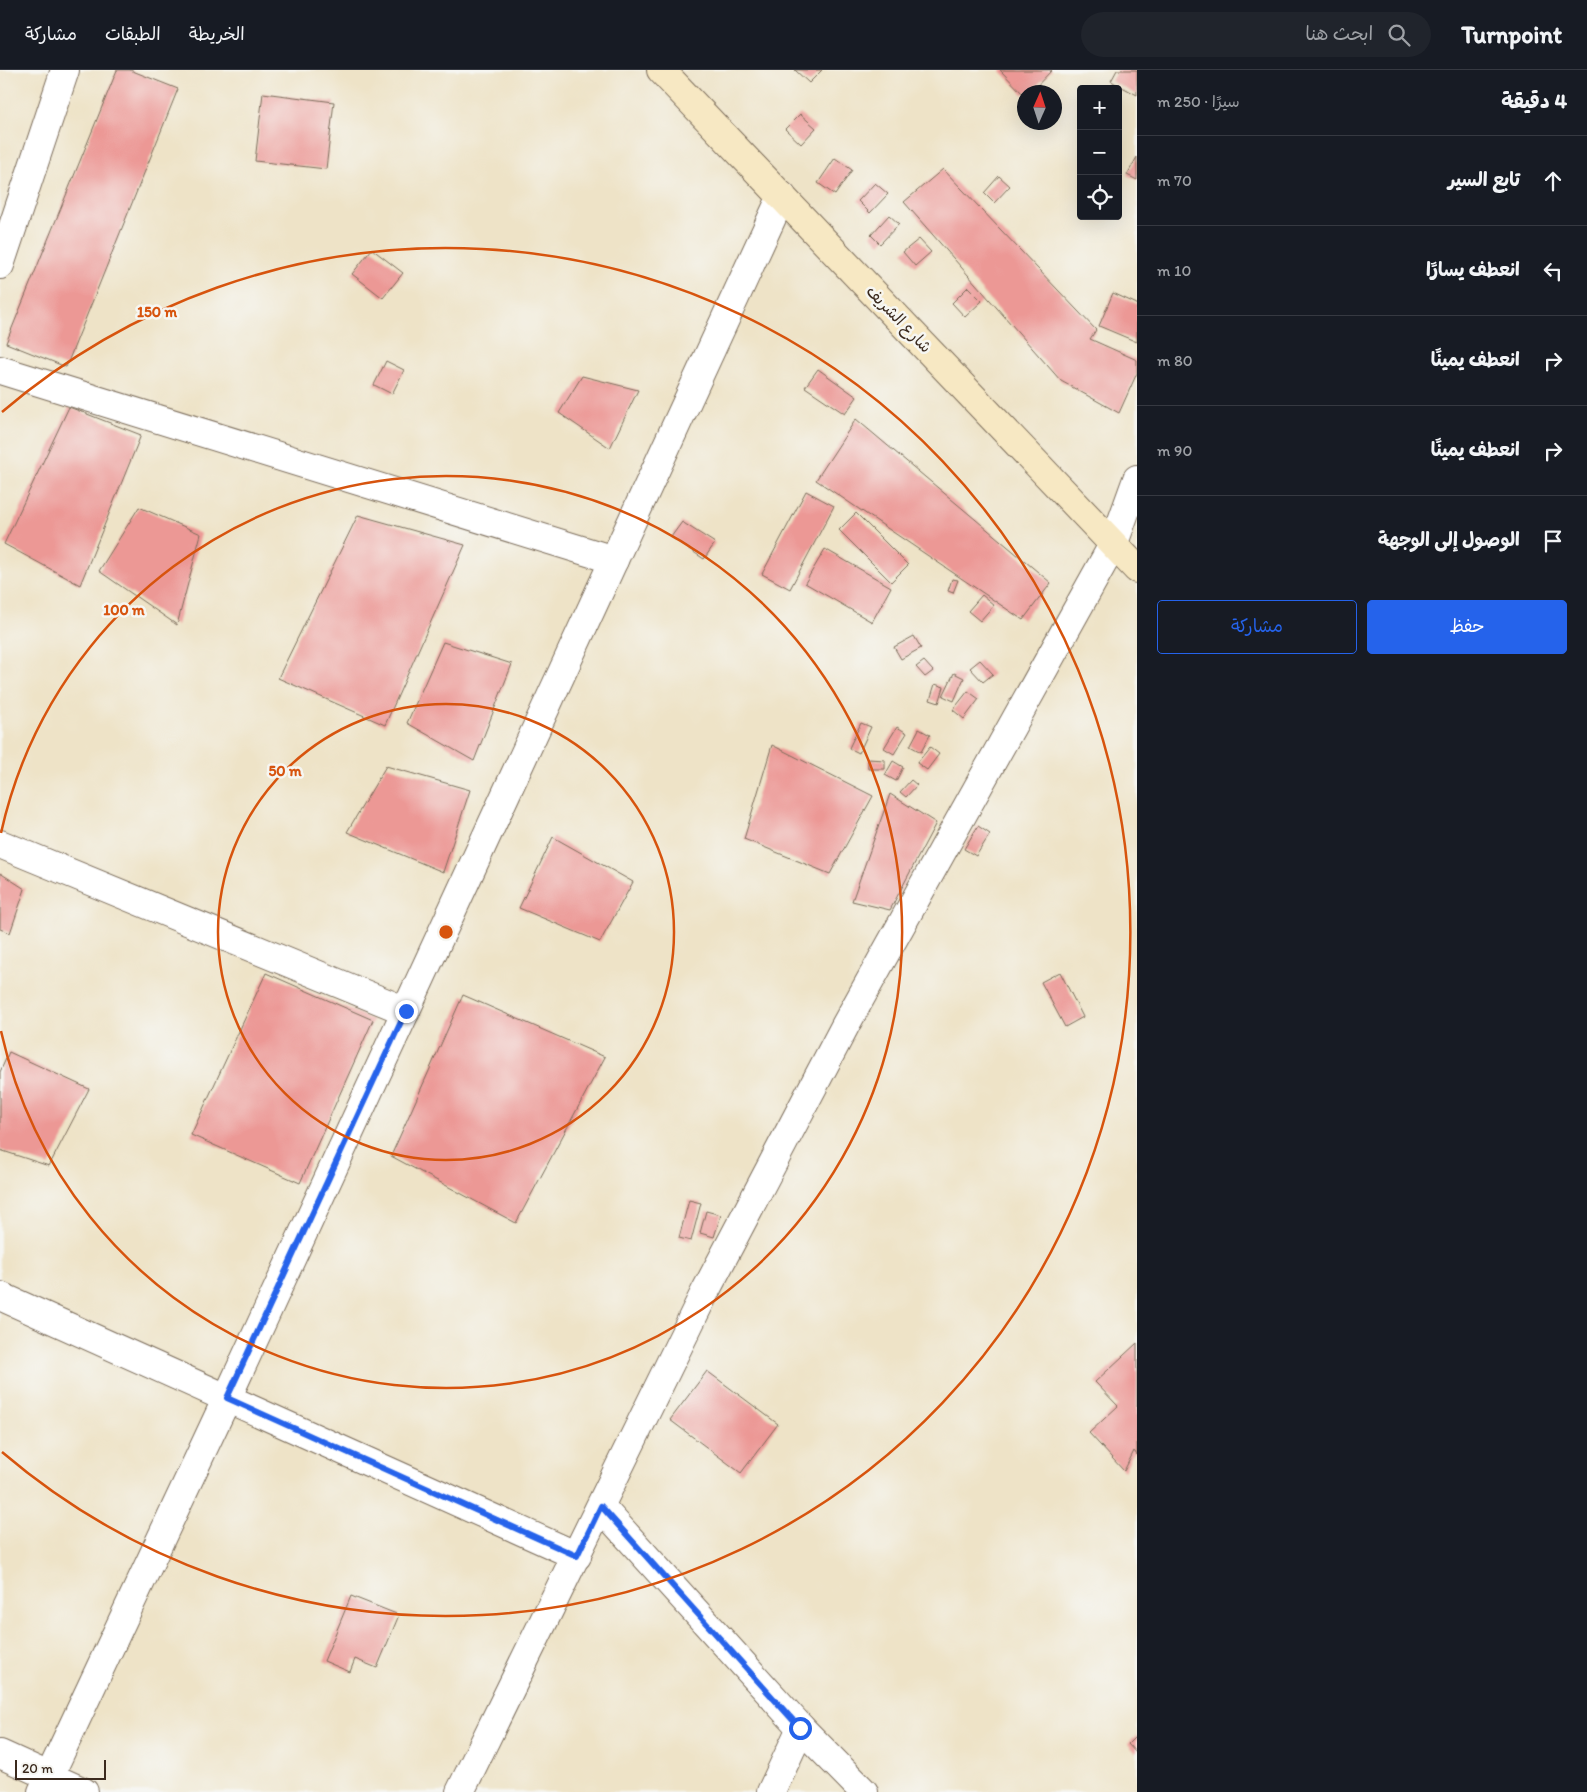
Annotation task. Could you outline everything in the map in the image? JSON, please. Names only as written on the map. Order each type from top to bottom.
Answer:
[{"type":"main road","name":"شارع الشريف","points":[[661,70],[1137,569]]},
{"type":"street","points":[[0,265],[65,70]]},
{"type":"street","points":[[46,1784],[227,1398],[782,196]]},
{"type":"street","points":[[0,370],[614,560]]},
{"type":"street","points":[[460,1792],[705,1292],[841,1033],[1114,544],[1137,479]]},
{"type":"street","points":[[0,844],[406,1011]]},
{"type":"street","points":[[0,1296],[577,1556]]},
{"type":"street","points":[[601,1506],[800,1728],[864,1792]]},
{"type":"street","points":[[771,1792],[800,1728]]},
{"type":"street","points":[[0,1754],[46,1784],[84,1792]]},
{"type":"building","points":[[117,70],[130,70],[178,89],[66,367],[6,343]]},
{"type":"building","points":[[795,70],[822,70],[809,83]]},
{"type":"building","points":[[1000,70],[1052,70],[1038,85],[1017,85],[1017,88]]},
{"type":"building","points":[[1117,70],[1137,70],[1137,95],[1122,87],[1122,85],[1111,81]]},
{"type":"building","points":[[263,93],[334,102],[326,169],[255,161]]},
{"type":"building","points":[[800,114],[816,128],[801,144],[785,129]]},
{"type":"building","points":[[1137,157],[1137,180],[1127,175]]},
{"type":"building","points":[[835,158],[852,170],[835,195],[818,183]]},
{"type":"building","points":[[943,169],[1096,330],[1090,339],[1137,360],[1137,373],[1119,413],[1061,381],[904,202]]},
{"type":"building","points":[[999,176],[1010,186],[994,203],[984,193]]},
{"type":"building","points":[[875,183],[888,194],[870,213],[858,201]]},
{"type":"building","points":[[889,215],[899,224],[880,244],[871,235]]},
{"type":"building","points":[[919,239],[931,252],[915,266],[903,252]]},
{"type":"building","points":[[372,249],[403,273],[383,298],[352,274]]},
{"type":"building","points":[[968,287],[982,301],[965,317],[952,303]]},
{"type":"building","points":[[1113,293],[1137,304],[1137,342],[1099,326]]},
{"type":"building","points":[[386,361],[404,370],[392,394],[374,385]]},
{"type":"building","points":[[818,369],[857,397],[845,414],[805,387]]},
{"type":"building","points":[[582,376],[638,390],[610,448],[559,413]]},
{"type":"building","points":[[69,407],[141,435],[80,585],[4,544]]},
{"type":"building","points":[[856,419],[1051,583],[1023,620],[816,480]]},
{"type":"building","points":[[806,491],[834,506],[790,589],[762,574]]},
{"type":"building","points":[[139,507],[201,534],[177,625],[99,571]]},
{"type":"building","points":[[856,513],[908,565],[891,582],[839,530]]},
{"type":"building","points":[[358,515],[465,545],[385,725],[278,678]]},
{"type":"building","points":[[682,522],[715,543],[704,559],[671,537]]},
{"type":"building","points":[[825,549],[891,587],[872,622],[805,583]]},
{"type":"building","points":[[952,579],[958,580],[953,593],[948,591]]},
{"type":"building","points":[[982,595],[994,605],[980,621],[968,611]]},
{"type":"building","points":[[914,636],[921,648],[901,659],[894,647]]},
{"type":"building","points":[[443,642],[512,664],[474,761],[407,723]]},
{"type":"building","points":[[980,660],[993,674],[983,682],[970,668]]},
{"type":"building","points":[[924,661],[933,671],[925,677],[916,667]]},
{"type":"building","points":[[954,673],[964,678],[954,701],[943,696]]},
{"type":"building","points":[[935,684],[944,687],[939,703],[930,700]]},
{"type":"building","points":[[968,691],[979,699],[964,719],[953,710]]},
{"type":"building","points":[[861,723],[871,727],[859,753],[849,748]]},
{"type":"building","points":[[897,727],[907,733],[894,754],[884,748]]},
{"type":"building","points":[[919,729],[930,735],[921,752],[910,746]]},
{"type":"building","points":[[772,745],[873,796],[830,874],[744,839]]},
{"type":"building","points":[[930,747],[939,754],[927,770],[917,763]]},
{"type":"building","points":[[868,759],[885,760],[885,769],[868,769]]},
{"type":"building","points":[[893,761],[903,767],[896,781],[885,775]]},
{"type":"building","points":[[386,766],[470,790],[443,872],[347,832]]},
{"type":"building","points":[[911,780],[917,785],[906,797],[900,792]]},
{"type":"building","points":[[890,794],[936,823],[890,910],[852,901]]},
{"type":"building","points":[[978,826],[990,834],[976,856],[964,849]]},
{"type":"building","points":[[553,837],[633,882],[600,942],[519,908]]},
{"type":"building","points":[[0,873],[25,889],[10,933],[0,929]]},
{"type":"building","points":[[1060,972],[1083,1017],[1065,1027],[1041,982]]},
{"type":"building","points":[[266,973],[373,1020],[300,1183],[191,1135]]},
{"type":"building","points":[[463,995],[605,1057],[516,1223],[391,1156]]},
{"type":"building","points":[[9,1052],[89,1089],[49,1166],[0,1150],[0,1072]]},
{"type":"building","points":[[689,1200],[701,1203],[691,1241],[679,1238]]},
{"type":"building","points":[[706,1211],[721,1215],[714,1237],[700,1233]]},
{"type":"building","points":[[1137,1343],[1137,1455],[1134,1451],[1124,1471],[1089,1433],[1118,1406],[1095,1382]]},
{"type":"building","points":[[707,1371],[778,1424],[741,1473],[670,1420]]},
{"type":"building","points":[[351,1596],[399,1615],[377,1668],[355,1659],[350,1672],[324,1661]]},
{"type":"building","points":[[1137,1735],[1137,1754],[1128,1744]]},
{"type":"route","points":[[406,1011],[227,1398],[577,1556],[601,1506],[800,1728]]}]
